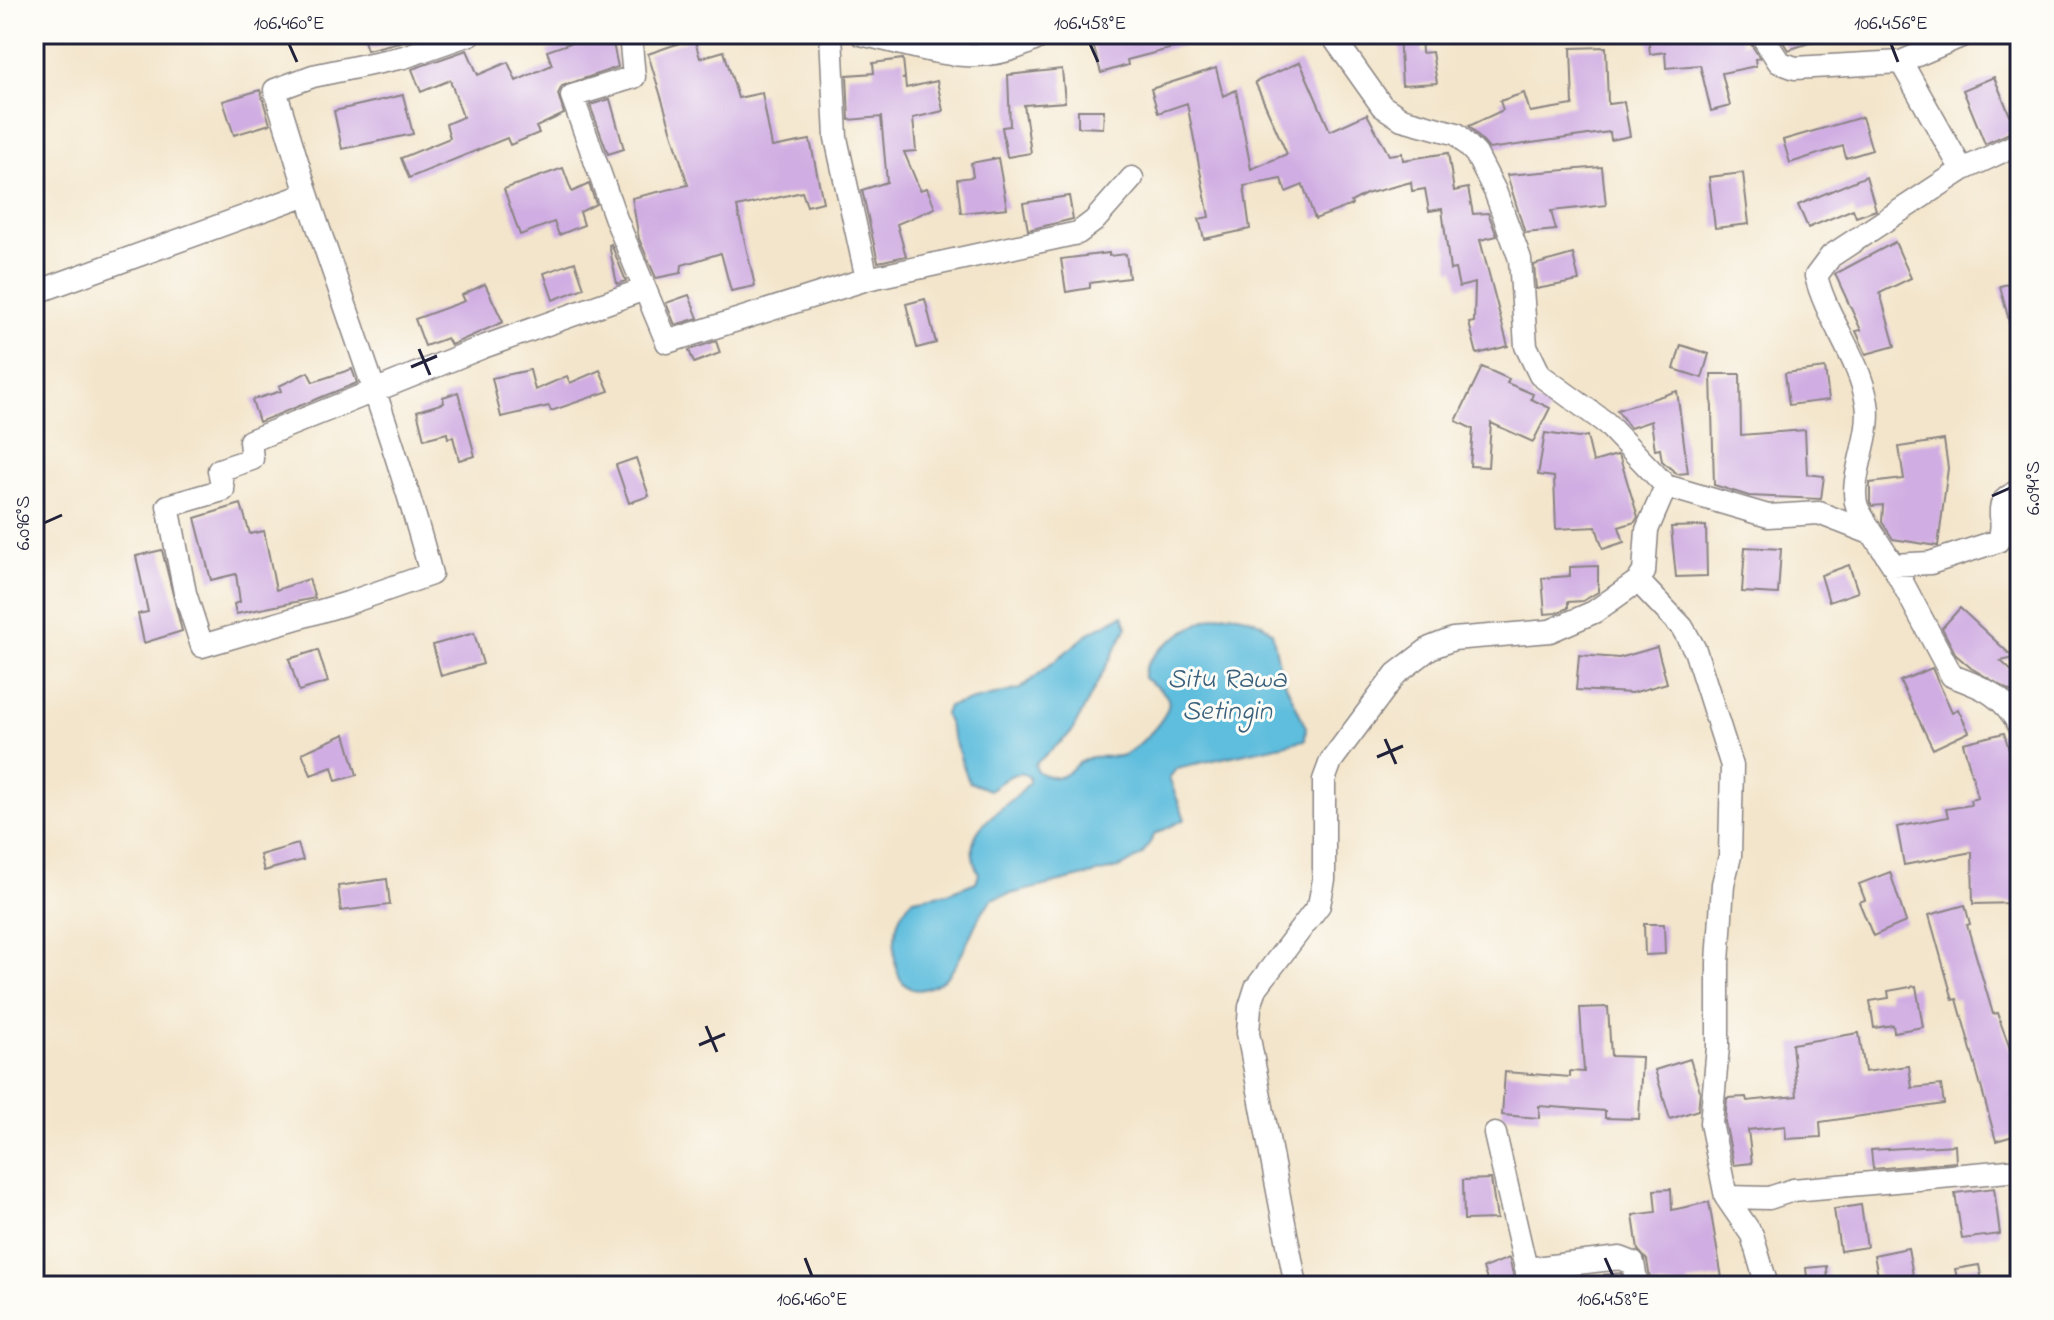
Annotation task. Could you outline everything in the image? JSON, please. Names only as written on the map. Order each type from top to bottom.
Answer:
[{"type":"street","points":[[470,34],[404,57],[327,72],[275,90],[307,194],[373,394],[431,574],[348,603],[202,646],[185,593],[168,506],[224,489],[219,470],[252,459],[250,441],[373,394],[483,347],[645,289]]},
{"type":"street","points":[[630,34],[634,77],[572,96],[667,342],[867,279],[1078,233],[1094,221],[1132,178]]},
{"type":"street","points":[[831,34],[836,138],[867,279]]},
{"type":"street","points":[[861,34],[966,58],[995,55],[1045,34]]},
{"type":"street","points":[[1331,34],[1382,106],[1402,119],[1457,134],[1476,154],[1495,191],[1520,259],[1526,346],[1540,375],[1606,423],[1666,486],[1768,516],[1819,513],[1873,534]]},
{"type":"street","points":[[1761,34],[1779,62],[1795,68],[1901,62],[1966,34]]},
{"type":"street","points":[[1901,62],[1962,170]]},
{"type":"street","points":[[2020,143],[1962,170],[1831,256],[1816,276],[1821,295],[1853,358],[1867,403],[1867,441],[1855,491],[1857,507],[1893,565],[1952,676],[1987,689],[2010,707],[2020,727]]},
{"type":"street","points":[[34,293],[307,194]]},
{"type":"street","points":[[1296,1286],[1248,1033],[1250,1007],[1256,988],[1319,905],[1324,880],[1324,780],[1331,761],[1396,674],[1430,648],[1453,639],[1481,635],[1550,631],[1594,612],[1638,581],[1644,572],[1647,530],[1666,486]]},
{"type":"street","points":[[1893,565],[1930,563],[1998,541],[2002,535],[2000,506],[2008,495],[2020,491]]},
{"type":"street","points":[[1638,581],[1682,627],[1695,650],[1732,766],[1730,856],[1723,884],[1718,963],[1718,1047],[1711,1123],[1726,1197],[1752,1235],[1767,1286]]},
{"type":"street","points":[[1495,1134],[1528,1278],[1620,1258],[1633,1263],[1637,1286]]},
{"type":"street","points":[[1726,1197],[1769,1198],[1793,1190],[2020,1170]]},
{"type":"water","name":"Situ Rawa Setingin","points":[[1123,615],[1127,627],[1071,733],[1035,764],[1037,771],[1047,776],[1062,776],[1085,760],[1119,756],[1137,746],[1160,722],[1168,706],[1164,693],[1144,678],[1152,659],[1185,631],[1220,615],[1248,618],[1272,632],[1281,674],[1306,727],[1305,740],[1177,768],[1169,778],[1185,819],[1155,834],[1142,855],[1122,867],[994,898],[977,921],[949,974],[924,989],[912,989],[898,974],[895,962],[895,935],[901,914],[913,899],[948,893],[976,882],[979,874],[973,857],[973,843],[978,831],[1029,782],[1029,777],[1018,773],[989,790],[969,782],[945,714],[948,706],[1020,689],[1092,631]]},
{"type":"building","points":[[362,34],[419,34],[419,37],[367,50]]},
{"type":"building","points":[[588,34],[611,34],[618,67],[562,86],[558,94],[564,114],[536,127],[539,133],[510,145],[507,138],[409,178],[401,158],[450,138],[446,124],[463,117],[450,80],[421,92],[412,69],[467,50],[478,75],[508,62],[516,81],[552,65],[547,51],[588,37]]},
{"type":"building","points":[[1090,34],[1203,34],[1204,40],[1127,60],[1128,65],[1101,73]]},
{"type":"building","points":[[1399,34],[1421,34],[1422,53],[1432,52],[1437,83],[1402,85]]},
{"type":"building","points":[[1648,34],[1740,34],[1742,44],[1749,41],[1760,58],[1755,59],[1756,66],[1722,73],[1730,106],[1711,111],[1700,65],[1666,68],[1665,52],[1650,54]]},
{"type":"building","points":[[1778,34],[1823,34],[1824,38],[1788,50]]},
{"type":"building","points":[[694,38],[700,58],[724,51],[738,98],[762,93],[772,147],[810,140],[823,202],[807,206],[802,192],[737,207],[755,286],[731,291],[721,253],[682,265],[681,273],[656,278],[639,239],[632,198],[688,185],[648,54]]},
{"type":"building","points":[[1606,47],[1608,104],[1624,102],[1630,136],[1611,140],[1610,132],[1489,149],[1469,126],[1503,110],[1500,101],[1524,93],[1530,112],[1573,105],[1571,48]]},
{"type":"building","points":[[903,59],[905,78],[902,79],[905,79],[906,88],[937,81],[943,111],[913,118],[916,151],[904,152],[920,190],[927,188],[935,208],[897,224],[906,256],[878,262],[862,190],[887,182],[881,117],[849,120],[847,75],[874,73],[873,63]]},
{"type":"building","points":[[1300,62],[1330,131],[1367,114],[1389,155],[1402,153],[1403,160],[1448,153],[1454,191],[1468,188],[1473,214],[1488,213],[1497,236],[1480,240],[1508,346],[1477,354],[1469,323],[1474,322],[1475,283],[1459,287],[1455,269],[1450,270],[1442,209],[1429,211],[1425,189],[1412,191],[1411,182],[1366,194],[1351,202],[1352,205],[1315,219],[1303,185],[1286,192],[1281,179],[1244,186],[1250,229],[1204,239],[1199,219],[1209,217],[1187,103],[1158,113],[1151,89],[1216,68],[1223,96],[1236,90],[1251,169],[1287,154],[1255,82]]},
{"type":"building","points":[[1062,69],[1065,102],[1024,105],[1031,153],[1007,157],[1002,127],[1010,126],[1008,75]]},
{"type":"building","points":[[1994,77],[2016,130],[1985,144],[1963,90]]},
{"type":"building","points":[[260,90],[270,124],[234,135],[223,101]]},
{"type":"building","points":[[403,95],[413,134],[342,149],[334,111]]},
{"type":"building","points":[[610,99],[624,149],[608,154],[590,105]]},
{"type":"building","points":[[1078,110],[1104,110],[1103,128],[1078,127]]},
{"type":"building","points":[[1862,117],[1872,150],[1846,158],[1843,146],[1790,163],[1783,140]]},
{"type":"building","points":[[998,158],[1007,208],[961,213],[957,179],[973,177],[971,163]]},
{"type":"building","points":[[1602,167],[1606,205],[1551,211],[1556,230],[1525,233],[1507,175]]},
{"type":"building","points":[[563,168],[572,192],[589,184],[596,204],[580,212],[584,225],[559,235],[554,222],[520,235],[504,189]]},
{"type":"building","points":[[1743,173],[1749,224],[1715,228],[1709,177]]},
{"type":"building","points":[[1866,176],[1876,210],[1856,217],[1853,209],[1808,228],[1798,205]]},
{"type":"building","points":[[1069,196],[1073,219],[1028,230],[1023,203]]},
{"type":"building","points":[[1895,242],[1911,278],[1880,293],[1895,346],[1866,354],[1856,331],[1861,330],[1835,274]]},
{"type":"building","points":[[609,245],[626,281],[617,284]]},
{"type":"building","points":[[1109,253],[1109,256],[1126,254],[1129,278],[1090,283],[1090,288],[1066,292],[1061,259]]},
{"type":"building","points":[[1573,254],[1579,281],[1536,289],[1534,265]]},
{"type":"building","points":[[575,262],[584,288],[553,300],[544,273]]},
{"type":"building","points":[[2020,281],[2020,339],[2014,340],[2000,286]]},
{"type":"building","points":[[485,284],[503,322],[451,345],[447,338],[425,346],[415,319],[465,301],[462,295]]},
{"type":"building","points":[[689,295],[698,318],[675,325],[666,303]]},
{"type":"building","points":[[925,299],[936,343],[917,348],[906,304]]},
{"type":"building","points":[[716,341],[720,353],[694,363],[689,350]]},
{"type":"building","points":[[1681,345],[1709,354],[1702,378],[1674,369]]},
{"type":"building","points":[[1482,367],[1509,379],[1507,383],[1533,394],[1531,399],[1550,408],[1533,442],[1491,423],[1488,467],[1470,466],[1473,429],[1456,421]]},
{"type":"building","points":[[1825,368],[1829,400],[1789,405],[1785,373]]},
{"type":"building","points":[[352,369],[357,383],[259,422],[252,400],[281,391],[279,386],[308,372],[313,382]]},
{"type":"building","points":[[530,370],[535,390],[567,376],[570,383],[600,370],[609,391],[551,411],[549,406],[501,417],[492,378]]},
{"type":"building","points":[[1711,374],[1740,374],[1741,435],[1805,430],[1807,474],[1824,476],[1821,499],[1749,496],[1714,485]]},
{"type":"building","points":[[1677,391],[1688,473],[1677,474],[1662,461],[1660,449],[1655,450],[1651,421],[1630,428],[1617,410]]},
{"type":"building","points":[[458,392],[475,456],[459,460],[453,437],[448,438],[447,433],[424,439],[417,411],[444,403],[443,397]]},
{"type":"building","points":[[1545,433],[1578,438],[1587,436],[1593,462],[1617,455],[1620,458],[1638,517],[1635,522],[1619,527],[1624,542],[1603,549],[1596,527],[1556,529],[1554,477],[1538,475]]},
{"type":"building","points":[[1944,440],[1948,468],[1938,546],[1893,539],[1882,522],[1883,505],[1872,506],[1870,503],[1870,483],[1904,479],[1899,447]]},
{"type":"building","points":[[636,458],[649,496],[629,503],[616,465]]},
{"type":"building","points":[[241,504],[250,534],[264,531],[276,590],[309,579],[315,598],[236,614],[234,604],[240,602],[236,574],[211,580],[195,518]]},
{"type":"building","points":[[1706,526],[1707,576],[1676,577],[1671,527]]},
{"type":"building","points":[[1745,547],[1781,549],[1778,594],[1742,592]]},
{"type":"building","points":[[162,550],[182,631],[144,643],[138,614],[148,612],[136,556]]},
{"type":"building","points":[[1849,565],[1858,592],[1829,602],[1821,575]]},
{"type":"building","points":[[1598,566],[1598,592],[1583,601],[1568,602],[1568,608],[1556,613],[1545,614],[1542,578],[1570,576],[1570,567]]},
{"type":"building","points":[[1960,608],[2014,658],[2001,661],[2020,679],[2012,692],[1971,668],[1956,655],[1942,628]]},
{"type":"building","points":[[474,633],[483,664],[441,676],[433,645]]},
{"type":"building","points":[[1657,647],[1667,683],[1632,693],[1576,690],[1579,655],[1619,658]]},
{"type":"building","points":[[318,650],[328,682],[299,691],[289,659]]},
{"type":"building","points":[[1932,668],[1952,712],[1958,709],[1969,732],[1933,749],[1900,681]]},
{"type":"building","points":[[2004,733],[2020,784],[2020,819],[2017,820],[2020,903],[1973,904],[1972,852],[1904,865],[1897,827],[1948,817],[1946,809],[1971,805],[1970,800],[1978,798],[1963,743]]},
{"type":"building","points":[[345,734],[357,775],[336,781],[332,767],[311,775],[302,753]]},
{"type":"building","points":[[298,844],[303,860],[264,871],[260,855]]},
{"type":"building","points":[[1890,872],[1906,922],[1873,936],[1859,902],[1865,900],[1859,884]]},
{"type":"building","points":[[387,879],[390,905],[341,911],[338,886]]},
{"type":"building","points":[[1965,905],[1970,924],[1967,925],[1993,1014],[1997,1013],[2016,1065],[2020,1065],[2020,1099],[2012,1101],[2020,1134],[1996,1141],[1957,999],[1953,1000],[1929,915]]},
{"type":"building","points":[[1644,924],[1664,924],[1665,954],[1645,955]]},
{"type":"building","points":[[1916,986],[1923,1027],[1894,1032],[1893,1025],[1874,1028],[1870,1001],[1889,998],[1888,991]]},
{"type":"building","points":[[1608,1007],[1611,1056],[1642,1057],[1639,1119],[1605,1118],[1605,1111],[1539,1106],[1539,1118],[1502,1115],[1505,1072],[1570,1077],[1570,1071],[1584,1072],[1580,1008]]},
{"type":"building","points":[[1859,1033],[1865,1072],[1909,1066],[1912,1088],[1941,1085],[1944,1104],[1820,1122],[1821,1137],[1786,1139],[1785,1126],[1748,1130],[1752,1163],[1734,1165],[1725,1122],[1727,1098],[1746,1097],[1747,1101],[1797,1096],[1792,1044]]},
{"type":"building","points":[[1690,1059],[1700,1091],[1698,1110],[1670,1119],[1655,1070]]},
{"type":"building","points":[[1955,1145],[1956,1162],[1873,1169],[1871,1150]]},
{"type":"building","points":[[1491,1179],[1497,1219],[1464,1220],[1463,1180]]},
{"type":"building","points":[[1994,1188],[2000,1234],[1962,1239],[1955,1193]]},
{"type":"building","points":[[1671,1189],[1672,1210],[1709,1202],[1722,1278],[1688,1282],[1689,1286],[1651,1286],[1647,1260],[1638,1250],[1633,1215],[1656,1212],[1654,1190]]},
{"type":"building","points":[[1861,1205],[1867,1247],[1840,1251],[1834,1209]]},
{"type":"building","points":[[1908,1248],[1915,1286],[1880,1286],[1874,1255]]},
{"type":"building","points":[[1509,1258],[1516,1286],[1489,1286],[1483,1268]]},
{"type":"building","points":[[1979,1265],[1983,1286],[1959,1286],[1955,1269]]},
{"type":"building","points":[[1827,1266],[1828,1286],[1808,1286],[1806,1268]]},
{"type":"building","points":[[1621,1273],[1623,1286],[1605,1286],[1604,1275]]}]
